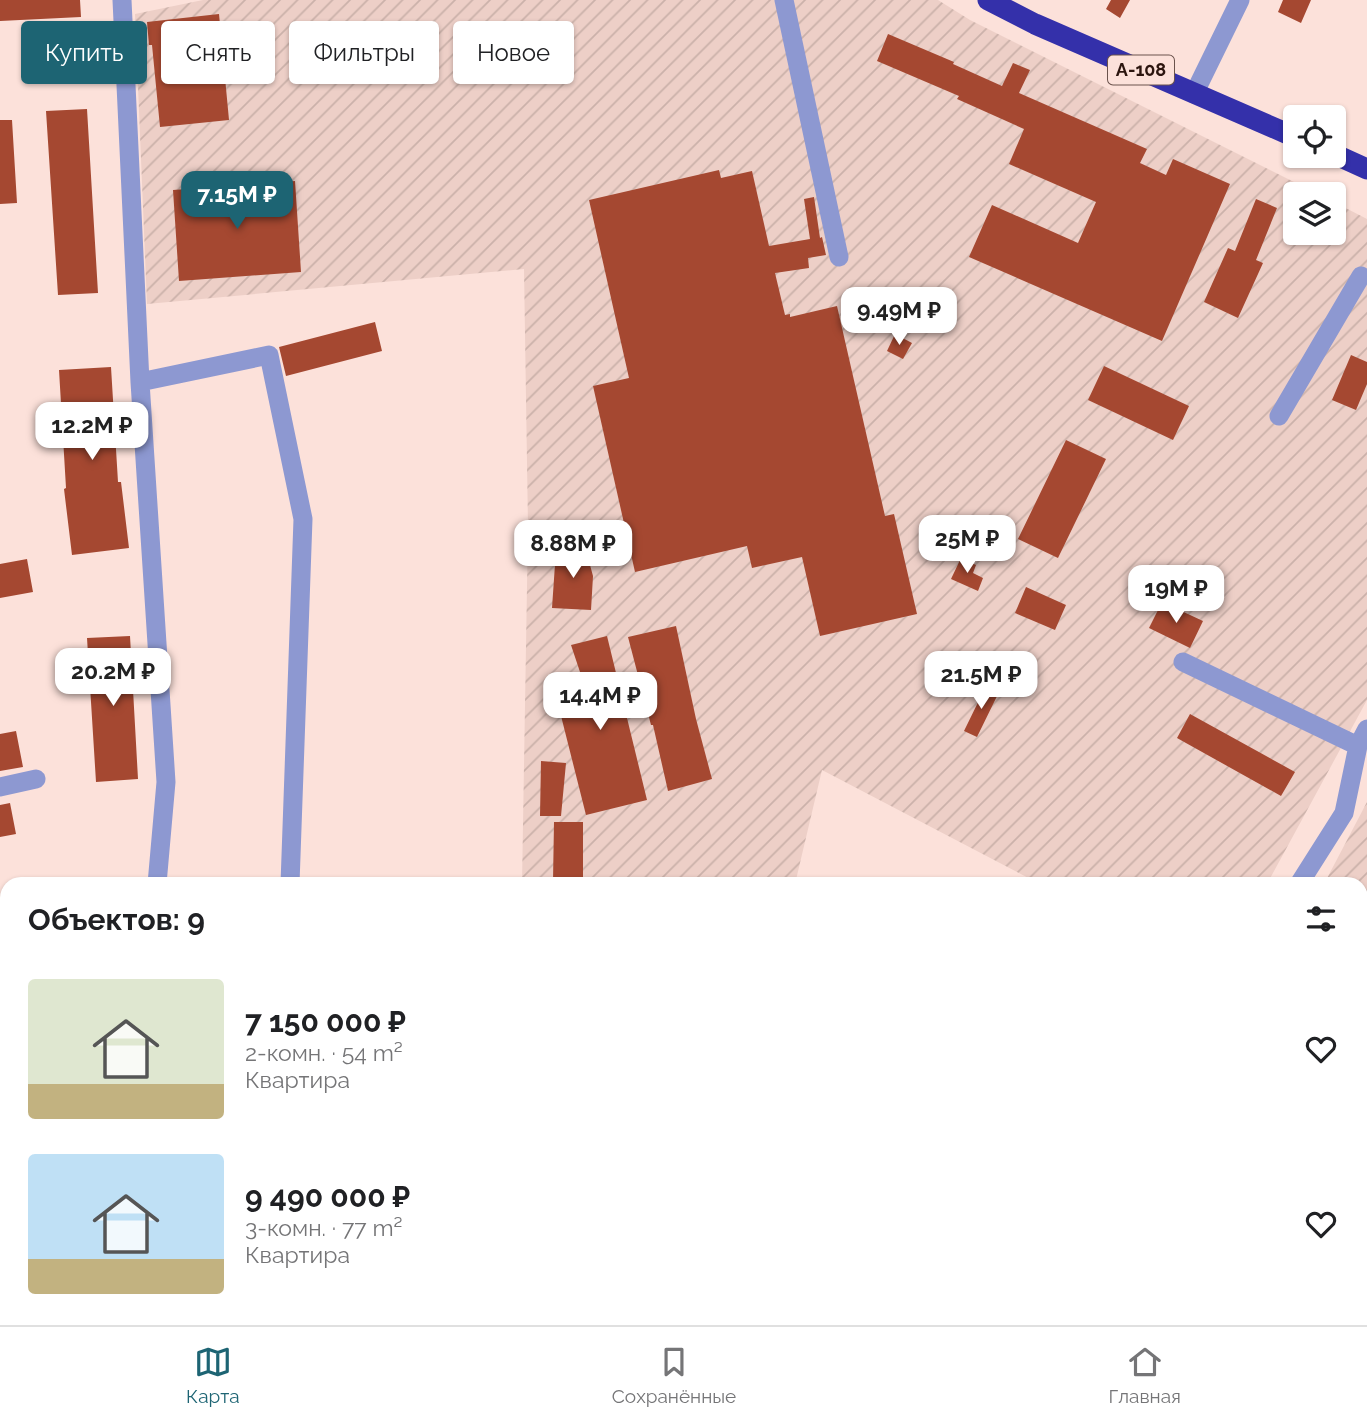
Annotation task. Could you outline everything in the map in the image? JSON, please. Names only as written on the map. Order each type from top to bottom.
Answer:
[{"type":"highway","name":"А-108","points":[[988,0],[1283,132]]},
{"type":"highway","points":[[1346,159],[1367,169]]},
{"type":"street","points":[[122,0],[140,382],[166,782],[158,877]]},
{"type":"street","points":[[784,0],[839,257]]},
{"type":"street","points":[[1194,94],[1240,0]]},
{"type":"street","points":[[1279,416],[1365,274]]},
{"type":"street","points":[[140,382],[269,355],[303,519],[290,877]]},
{"type":"street","points":[[1183,662],[1362,738],[1344,813],[1303,877]]},
{"type":"street","points":[[0,787],[36,779]]},
{"type":"shaded area","points":[[203,0],[938,0],[970,20],[1294,182],[1283,182],[1283,245],[1346,245],[1346,208],[1367,219],[1367,700],[1271,877],[1027,877],[822,770],[797,877],[522,877],[528,527],[524,269],[147,304],[138,84],[147,84],[147,21],[135,21],[135,14]]},
{"type":"shaded area","points":[[1367,802],[1367,877],[1328,877]]},
{"type":"building","points":[[0,0],[80,0],[81,17],[0,21]]},
{"type":"building","points":[[1111,0],[1130,0],[1120,18],[1106,9]]},
{"type":"building","points":[[1283,0],[1311,0],[1301,23],[1278,12]]},
{"type":"building","points":[[219,14],[220,21],[161,21],[161,84],[226,84],[229,120],[160,127],[152,45],[149,45],[147,22]]},
{"type":"building","points":[[888,34],[1002,86],[1013,63],[1030,70],[1019,93],[1147,149],[1140,163],[1166,175],[1173,159],[1230,184],[1162,341],[969,257],[992,205],[1078,243],[1096,202],[1009,164],[1024,129],[957,99],[959,96],[877,61]]},
{"type":"building","points":[[87,109],[98,293],[58,295],[46,111]]},
{"type":"building","points":[[0,120],[12,120],[17,203],[0,204]]},
{"type":"building","points":[[719,170],[721,178],[752,171],[769,246],[810,239],[804,199],[814,197],[820,238],[822,237],[826,255],[808,258],[809,268],[775,273],[785,315],[790,314],[790,317],[837,306],[885,516],[894,514],[917,614],[820,636],[802,557],[752,568],[747,546],[635,572],[593,386],[629,378],[589,200]]},
{"type":"building","points":[[295,181],[301,272],[179,281],[173,190]]},
{"type":"building","points":[[1256,199],[1277,208],[1256,260],[1263,263],[1238,318],[1204,302],[1228,248],[1235,251]]},
{"type":"building","points":[[375,322],[382,351],[286,376],[279,347]]},
{"type":"building","points":[[895,334],[912,343],[903,359],[887,351]]},
{"type":"building","points":[[1351,355],[1367,362],[1367,384],[1356,410],[1332,400]]},
{"type":"building","points":[[1104,366],[1189,406],[1173,440],[1088,400]]},
{"type":"building","points":[[111,367],[118,482],[121,482],[129,548],[72,555],[64,489],[59,370]]},
{"type":"building","points":[[1066,440],[1106,459],[1058,558],[1018,539]]},
{"type":"building","points":[[556,550],[594,552],[594,564],[590,565],[593,576],[591,610],[552,608]]},
{"type":"building","points":[[961,558],[976,565],[973,573],[983,578],[978,591],[951,579]]},
{"type":"building","points":[[27,559],[33,592],[0,598],[0,564]]},
{"type":"building","points":[[1026,587],[1066,605],[1055,630],[1015,613]]},
{"type":"building","points":[[1162,602],[1203,621],[1190,648],[1149,628]]},
{"type":"building","points":[[676,626],[712,779],[668,791],[628,637]]},
{"type":"building","points":[[130,636],[138,779],[96,782],[87,638]]},
{"type":"building","points":[[607,636],[647,800],[586,815],[556,696],[582,678],[571,645]]},
{"type":"building","points":[[986,686],[999,692],[977,737],[964,731]]},
{"type":"building","points":[[1190,714],[1295,772],[1281,796],[1177,738]]},
{"type":"building","points":[[16,731],[23,767],[0,771],[0,734]]},
{"type":"building","points":[[541,761],[566,763],[561,816],[540,816]]},
{"type":"building","points":[[10,803],[16,834],[0,837],[0,805]]},
{"type":"building","points":[[554,822],[583,822],[583,877],[553,877]]}]
